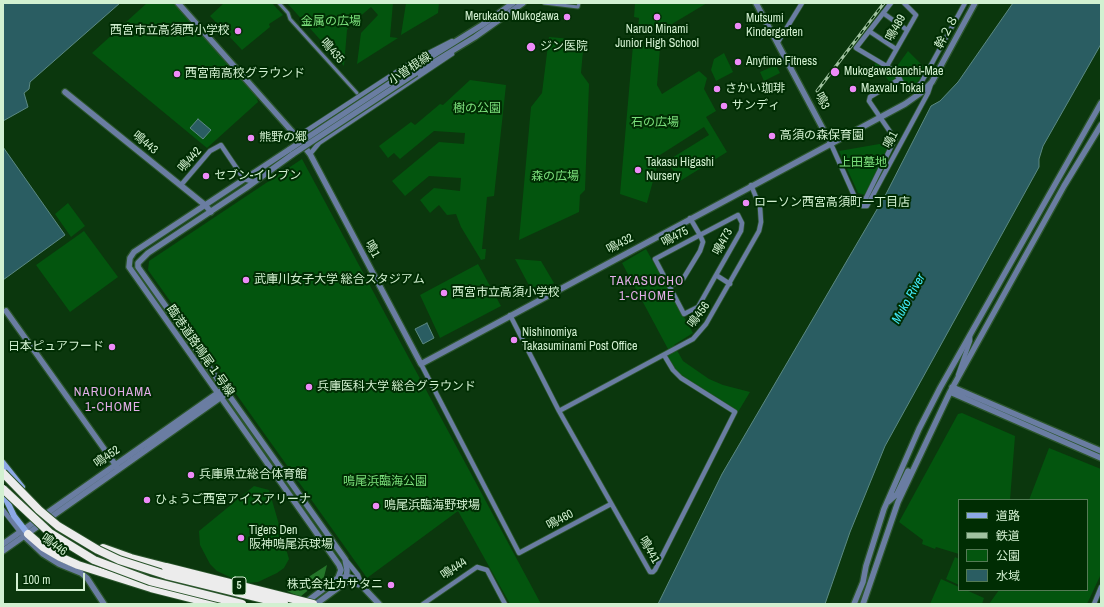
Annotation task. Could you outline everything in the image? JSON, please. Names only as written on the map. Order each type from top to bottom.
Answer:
[{"type":"highway","name":"5","points":[[3,473],[38,510],[77,539],[98,550],[148,570],[284,604]]},
{"type":"highway","name":"5","points":[[3,489],[50,533],[70,548],[94,560],[150,581],[242,604]]},
{"type":"highway","name":"5","points":[[49,515],[92,543],[110,552],[313,604]]},
{"type":"highway","points":[[24,533],[60,557],[78,565],[151,588],[214,604]]},
{"type":"main road","points":[[3,463],[19,484],[49,515]]},
{"type":"main road","points":[[3,493],[24,533]]},
{"type":"street","name":"鳴1","points":[[178,3],[297,137],[310,154],[519,553]]},
{"type":"street","name":"鳴435","points":[[279,3],[288,13],[290,18],[357,93]]},
{"type":"street","name":"小曽根線","points":[[297,137],[415,60],[443,45],[462,38],[513,3]]},
{"type":"street","name":"小曽根線","points":[[310,154],[319,143],[424,74],[523,3]]},
{"type":"street","points":[[544,3],[578,7],[579,3]]},
{"type":"street","name":"鳴3","points":[[756,3],[831,144],[857,202]]},
{"type":"street","points":[[778,42],[802,3]]},
{"type":"street","points":[[891,3],[856,48],[893,70],[908,90],[912,91],[922,82],[965,3]]},
{"type":"street","name":"鳴489","points":[[887,66],[916,14],[904,3]]},
{"type":"street","name":"幹２８","points":[[880,118],[905,104],[922,92],[932,82],[975,3]]},
{"type":"street","points":[[883,13],[907,30]]},
{"type":"street","points":[[869,31],[896,49]]},
{"type":"street","points":[[414,70],[474,37]]},
{"type":"street","points":[[292,151],[462,38]]},
{"type":"street","points":[[857,202],[866,198],[895,139],[869,101],[870,97],[900,79]]},
{"type":"street","name":"鳴1","points":[[857,202],[862,206],[867,206],[928,94],[932,82]]},
{"type":"street","name":"鳴443","points":[[65,92],[181,185],[211,212]]},
{"type":"street","points":[[854,604],[887,502],[919,429],[970,335],[1101,103]]},
{"type":"street","name":"鳴432","points":[[421,364],[751,185],[880,118]]},
{"type":"street","points":[[863,604],[898,502],[951,389],[1064,186],[1101,125]]},
{"type":"street","name":"鳴442","points":[[181,185],[210,151],[221,145],[244,179]]},
{"type":"street","name":"臨港道路鳴尾１号線","points":[[292,151],[244,179],[134,252],[130,258],[129,267],[218,395],[340,565],[341,570],[338,578]]},
{"type":"street","name":"臨港道路鳴尾１号線","points":[[292,151],[254,182],[142,257],[138,263],[138,268],[345,559],[346,579]]},
{"type":"street","points":[[244,179],[254,182]]},
{"type":"street","name":"鳴456","points":[[559,411],[693,338],[706,324],[757,235],[761,222],[760,207],[751,185]]},
{"type":"street","name":"鳴473","points":[[690,218],[700,235],[738,215],[742,223],[741,231],[716,275]]},
{"type":"street","points":[[670,286],[683,279],[700,251],[703,242],[700,235]]},
{"type":"street","name":"鳴475","points":[[700,235],[655,259],[684,314],[698,307],[716,275]]},
{"type":"street","points":[[716,275],[730,284]]},
{"type":"street","points":[[6,311],[117,467]]},
{"type":"street","name":"鳴441","points":[[510,315],[559,411],[650,572],[653,572],[735,412],[681,378],[673,370],[664,355]]},
{"type":"street","points":[[958,377],[959,369],[970,341],[970,335]]},
{"type":"street","points":[[951,389],[1101,451]]},
{"type":"street","points":[[951,389],[1101,458]]},
{"type":"street","name":"鳴452","points":[[3,551],[24,533],[225,391]]},
{"type":"street","points":[[887,502],[897,494],[917,453],[922,450]]},
{"type":"street","name":"鳴460","points":[[519,553],[611,504]]},
{"type":"street","points":[[3,510],[24,533]]},
{"type":"street","name":"鳴452","points":[[3,544],[24,533]]},
{"type":"street","name":"鳴446","points":[[24,533],[48,557],[81,573],[87,578],[104,604]]},
{"type":"street","points":[[345,559],[352,567],[362,586],[379,604]]},
{"type":"street","name":"鳴444","points":[[423,604],[477,567],[487,570],[505,604]]},
{"type":"street","points":[[303,604],[338,578],[359,579]]},
{"type":"street","points":[[346,579],[362,586]]},
{"type":"street","points":[[316,604],[346,579]]},
{"type":"street","points":[[1094,604],[1101,587]]},
{"type":"green space","name":"西宮南高校グラウンド","points":[[147,3],[175,3],[256,95],[258,102],[207,148],[92,53]]},
{"type":"green space","points":[[224,3],[272,3],[283,15],[269,24],[270,27],[242,50],[210,16]]},
{"type":"green space","name":"金属の広場","points":[[287,3],[393,3],[390,37],[398,38],[357,64],[361,33],[378,15],[371,7],[351,24],[347,30],[344,66]]},
{"type":"green space","points":[[406,3],[439,3],[438,13],[401,35]]},
{"type":"green space","name":"Naruo Minami Junior High School","points":[[635,3],[707,3],[662,30],[638,28],[639,18],[634,17]]},
{"type":"green space","name":"森の広場","points":[[549,37],[584,40],[581,73],[589,84],[585,190],[580,195],[579,212],[519,240],[531,107],[542,93]]},
{"type":"green space","name":"石の広場","points":[[633,45],[660,48],[657,85],[662,94],[699,71],[707,78],[704,89],[716,111],[706,117],[727,152],[680,181],[667,161],[709,135],[704,127],[660,155],[647,203],[620,194]]},
{"type":"green space","points":[[908,51],[924,67],[924,74],[912,88],[908,87],[895,69]]},
{"type":"green space","points":[[724,53],[733,72],[716,81],[711,70],[714,59]]},
{"type":"green space","points":[[876,62],[893,71],[897,79],[890,83],[886,77],[872,69]]},
{"type":"green space","points":[[776,65],[780,73],[764,81],[760,72]]},
{"type":"green space","name":"樹の公園","points":[[470,80],[506,85],[494,196],[487,197],[482,249],[486,249],[485,259],[481,260],[461,227],[456,214],[447,215],[439,205],[430,213],[420,200],[434,188],[460,191],[461,178],[429,176],[405,196],[392,181],[439,142],[464,144],[465,133],[434,131],[400,159],[394,153],[388,158],[379,146],[411,122],[415,125],[440,104],[443,105]]},
{"type":"green space","name":"上田墓地","points":[[891,142],[865,195],[858,193],[839,151]]},
{"type":"green space","name":"鳴尾浜臨海公園","points":[[302,159],[541,604],[510,604],[458,511],[367,578],[148,270],[149,261]]},
{"type":"green space","points":[[68,203],[85,226],[71,237],[55,214]]},
{"type":"green space","points":[[84,231],[118,277],[70,312],[36,265]]},
{"type":"green space","points":[[646,249],[693,333],[674,345],[683,361],[709,379],[723,385],[750,392],[738,412],[681,377],[674,370],[664,352],[668,349],[622,263]]},
{"type":"green space","points":[[515,259],[541,261],[554,283],[533,293]]},
{"type":"green space","points":[[478,264],[501,306],[440,338],[420,295]]},
{"type":"green space","points":[[962,413],[1015,436],[1010,499],[958,499],[958,554],[936,547],[935,549],[922,544],[923,540],[899,522],[958,414]]},
{"type":"green space","points":[[1049,448],[1101,469],[1101,574],[1087,604],[989,604],[998,591],[1088,591],[1088,499],[1029,499]]},
{"type":"green space","name":"Tigers Den 阪神鳴尾浜球場","points":[[254,486],[269,490],[289,559],[284,568],[277,573],[258,582],[248,583],[238,581],[217,571],[210,564],[200,545],[199,531]]},
{"type":"green space","points":[[955,557],[958,558],[958,585],[946,579]]},
{"type":"green space","points":[[327,565],[324,577],[300,597],[287,591]]},
{"type":"green space","points":[[941,579],[958,587],[958,591],[968,591],[984,598],[982,604],[930,604]]},
{"type":"water","points":[[3,3],[120,3],[30,82],[29,89],[24,93],[28,107],[3,121]]},
{"type":"water","name":"Muko River","points":[[1013,3],[1101,3],[1101,44],[1043,146],[1039,159],[1039,167],[885,446],[850,532],[825,604],[658,604],[722,474],[886,194],[931,106],[940,101],[958,82]]},
{"type":"water","points":[[198,119],[211,130],[203,139],[190,128]]},
{"type":"water","points":[[3,147],[65,235],[3,280]]},
{"type":"water","points":[[427,323],[434,338],[423,344],[415,329]]},
{"type":"railway","points":[[817,91],[884,3]]},
{"type":"place","name":"Merukado Mukogawa","points":[[567,17]]},
{"type":"place","name":"Naruo Minami Junior High School","points":[[657,17]]},
{"type":"place","name":"Mutsumi Kindergarten","points":[[738,26]]},
{"type":"place","name":"西宮市立高須西小学校","points":[[238,31]]},
{"type":"place","name":"ジン医院","points":[[531,47]]},
{"type":"place","name":"Anytime Fitness","points":[[738,62]]},
{"type":"place","name":"Mukogawadanchi-Mae","points":[[835,72]]},
{"type":"place","name":"西宮南高校グラウンド","points":[[177,74]]},
{"type":"place","name":"さかい珈琲","points":[[717,89]]},
{"type":"place","name":"Maxvalu Tokai","points":[[853,89]]},
{"type":"place","name":"サンディ","points":[[724,106]]},
{"type":"place","name":"高須の森保育園","points":[[772,136]]},
{"type":"place","name":"熊野の郷","points":[[251,138]]},
{"type":"place","name":"Takasu Higashi Nursery","points":[[638,170]]},
{"type":"place","name":"セブン-イレブン","points":[[206,176]]},
{"type":"place","name":"ローソン西宮高須町一丁目店","points":[[746,203]]},
{"type":"place","name":"武庫川女子大学 総合スタジアム","points":[[246,280]]},
{"type":"place","name":"西宮市立高須小学校","points":[[444,293]]},
{"type":"place","name":"Nishinomiya Takasuminami Post Office","points":[[514,340]]},
{"type":"place","name":"日本ピュアフード","points":[[112,347]]},
{"type":"place","name":"兵庫医科大学 総合グラウンド","points":[[309,387]]},
{"type":"place","name":"兵庫県立総合体育館","points":[[191,475]]},
{"type":"place","name":"ひょうご西宮アイスアリーナ","points":[[147,500]]},
{"type":"place","name":"鳴尾浜臨海野球場","points":[[376,506]]},
{"type":"place","name":"Tigers Den 阪神鳴尾浜球場","points":[[241,538]]},
{"type":"place","name":"株式会社カサタニ","points":[[391,585]]},
{"type":"district","name":"TAKASUCHO 1-CHOME","points":[[647,290]]},
{"type":"district","name":"NARUOHAMA 1-CHOME","points":[[113,400]]}]
